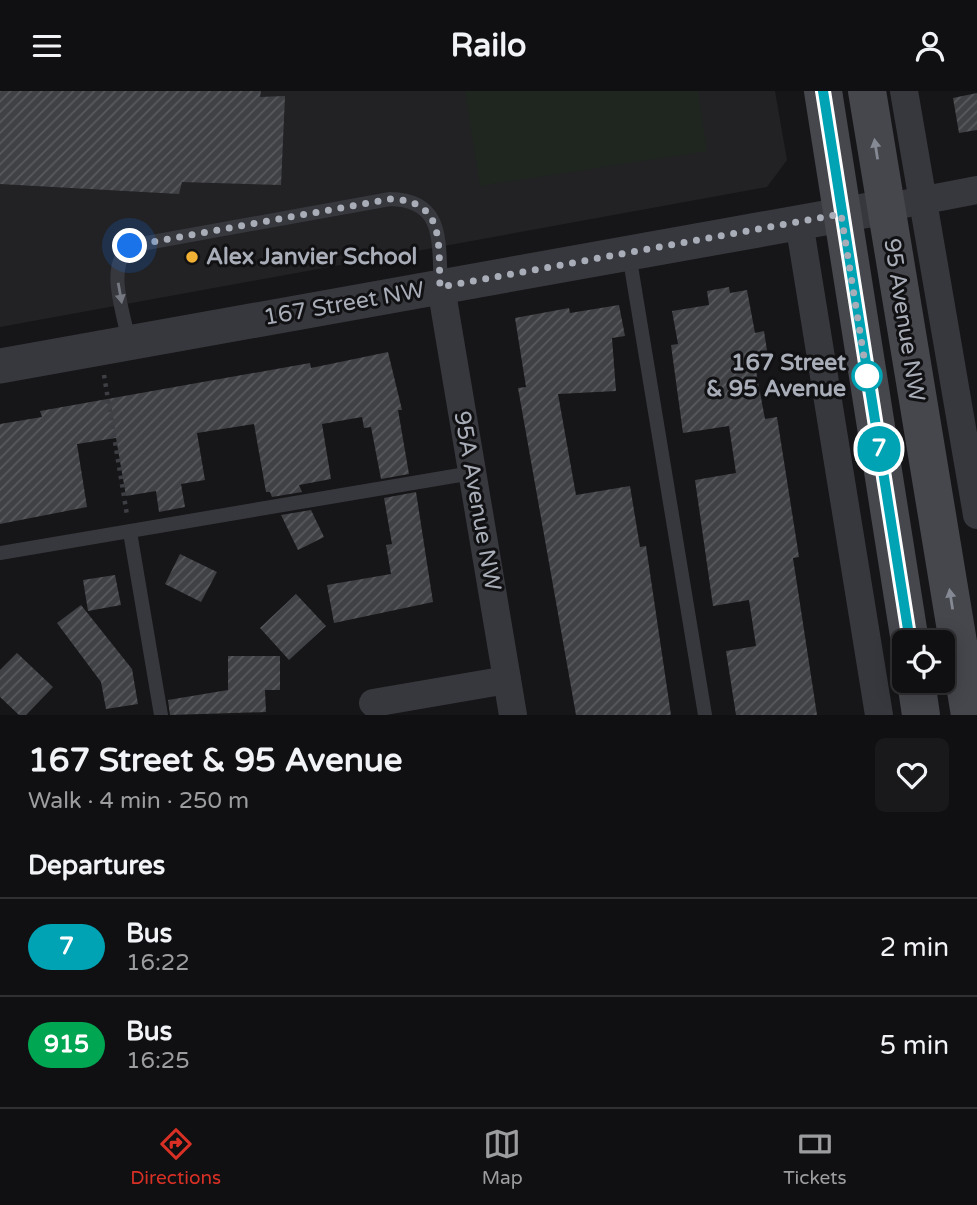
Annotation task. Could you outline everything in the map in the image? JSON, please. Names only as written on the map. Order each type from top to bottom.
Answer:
[{"type":"main road","name":"95 Avenue NW","points":[[822,91],[908,630]]},
{"type":"main road","name":"95 Avenue NW","points":[[867,91],[970,715]]},
{"type":"main road","points":[[918,693],[922,715]]},
{"type":"street","name":"95 Avenue NW","points":[[904,91],[977,515]]},
{"type":"street","name":"167 Street NW","points":[[0,366],[977,190]]},
{"type":"street","points":[[799,222],[879,715]]},
{"type":"street","name":"95A Avenue NW","points":[[440,287],[513,715]]},
{"type":"street","points":[[373,703],[507,680]]},
{"type":"lane","points":[[129,344],[116,273],[118,261],[130,246],[390,199],[420,204],[437,227],[440,287]]},
{"type":"lane","points":[[629,253],[705,715]]},
{"type":"lane","points":[[0,553],[472,473]]},
{"type":"lane","points":[[130,531],[161,715]]},
{"type":"path","points":[[103,367],[130,531]]},
{"type":"shaded area","name":"Alex Janvier School","points":[[0,91],[775,91],[787,160],[767,187],[0,327]]},
{"type":"shaded area","points":[[465,91],[698,91],[707,151],[480,186]]},
{"type":"building","points":[[0,91],[261,91],[260,97],[285,96],[281,185],[182,182],[179,194],[0,184]]},
{"type":"building","points":[[977,93],[977,130],[959,133],[953,98]]},
{"type":"building","points":[[729,287],[730,293],[747,290],[755,333],[764,331],[768,357],[754,360],[765,419],[777,417],[799,557],[793,558],[817,715],[736,715],[726,651],[756,646],[749,600],[713,606],[695,480],[736,473],[729,426],[683,433],[671,345],[678,344],[672,311],[709,305],[707,291]]},
{"type":"building","points":[[619,305],[625,336],[612,338],[616,391],[558,394],[576,495],[630,486],[640,547],[646,546],[671,715],[576,715],[518,388],[526,387],[515,318],[569,308],[570,313]]},
{"type":"building","points":[[388,352],[402,410],[398,410],[409,474],[381,479],[371,427],[364,428],[362,417],[322,424],[331,479],[299,485],[302,492],[272,497],[270,492],[266,492],[254,424],[197,433],[205,480],[181,484],[185,507],[159,512],[156,491],[126,496],[116,438],[77,444],[87,507],[0,524],[0,424],[42,417],[40,411],[310,363],[311,368]]},
{"type":"building","points":[[416,492],[433,602],[334,623],[327,585],[391,574],[386,545],[392,544],[384,498]]},
{"type":"building","points":[[311,510],[324,537],[298,550],[281,515]]},
{"type":"building","points":[[180,554],[217,572],[201,602],[165,584]]},
{"type":"building","points":[[115,575],[121,605],[88,611],[83,580]]},
{"type":"building","points":[[296,594],[326,626],[289,660],[260,628]]},
{"type":"building","points":[[81,605],[132,669],[138,704],[106,709],[101,682],[57,623]]},
{"type":"building","points":[[17,653],[53,687],[26,715],[19,715],[0,697],[0,670]]},
{"type":"building","points":[[228,656],[280,656],[280,690],[265,690],[266,712],[170,715],[168,700],[228,690]]},
{"type":"bus line","name":"7","points":[[823,91],[908,630]]},
{"type":"place","name":"Alex Janvier School","points":[[192,257]]},
{"type":"place","name":"167 Street & 95 Avenue","points":[[867,376]]},
{"type":"route","points":[[130,246],[390,199],[406,199],[420,204],[437,227],[440,287],[841,214],[867,376]]}]
